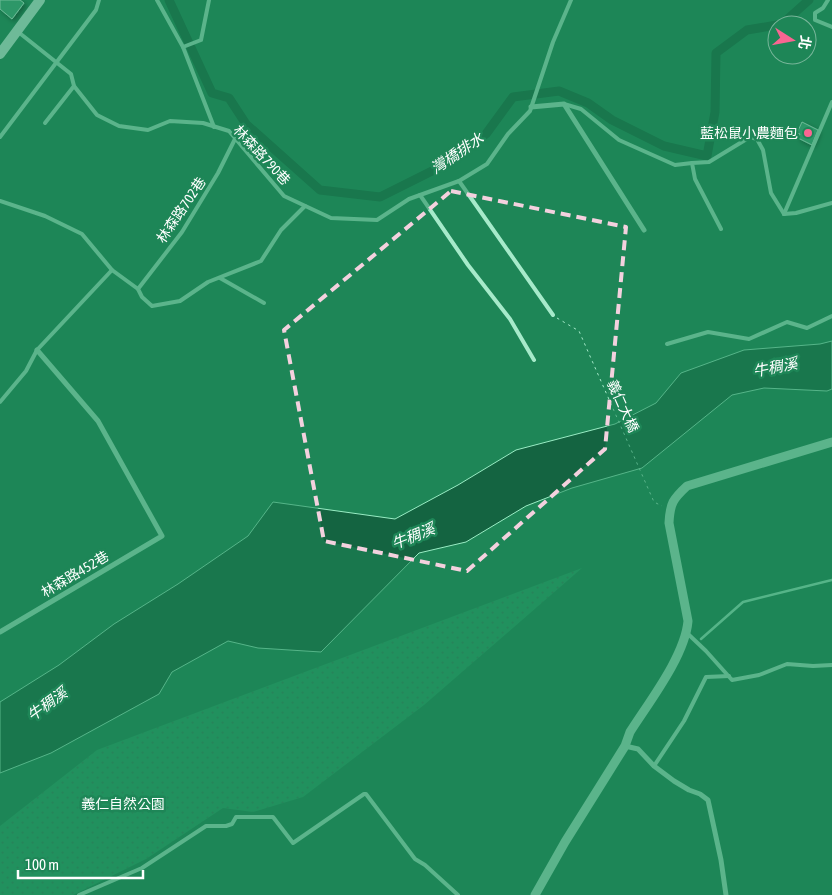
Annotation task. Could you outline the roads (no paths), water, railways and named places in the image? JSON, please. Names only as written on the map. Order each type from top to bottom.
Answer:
[{"type":"main road","points":[[0,54],[40,0]]},
{"type":"street","points":[[531,108],[564,104],[644,230]]},
{"type":"street","name":"林森路452巷","points":[[0,632],[162,536],[98,421],[37,350]]},
{"type":"street","points":[[536,895],[566,842],[626,746],[630,732],[681,651],[687,634],[688,621],[669,523],[670,509],[674,498],[687,486],[832,442]]},
{"type":"street","points":[[626,746],[638,749],[654,766],[674,781],[708,800],[721,860],[726,895]]},
{"type":"lane","points":[[0,137],[96,10],[99,0]]},
{"type":"lane","name":"林森路790巷","points":[[157,0],[183,47],[214,127]]},
{"type":"lane","points":[[183,47],[201,40],[209,0]]},
{"type":"lane","points":[[531,108],[553,42],[571,0]]},
{"type":"lane","points":[[828,0],[823,8],[815,13],[816,20],[832,27]]},
{"type":"lane","name":"林森路790巷","points":[[17,31],[71,74],[74,86],[97,115],[119,126],[148,130],[170,121],[203,123],[229,132],[284,196],[331,218],[377,220],[409,199],[458,181],[487,164],[508,134],[531,108]]},
{"type":"lane","points":[[45,122],[74,86]]},
{"type":"lane","points":[[784,214],[832,102]]},
{"type":"lane","points":[[564,104],[581,109],[619,140],[675,165],[709,162],[750,137],[756,139],[763,150],[771,193],[784,214]]},
{"type":"lane","name":"林森路702巷","points":[[138,289],[182,232],[218,174],[235,139]]},
{"type":"lane","points":[[692,163],[695,179],[721,229]]},
{"type":"lane","points":[[458,181],[553,316]]},
{"type":"lane","points":[[420,195],[468,265],[510,320],[534,360]]},
{"type":"lane","points":[[0,202],[45,216],[82,234],[112,270],[138,289],[142,297],[152,306],[180,301],[208,282],[261,261],[281,230],[305,206]]},
{"type":"lane","points":[[784,214],[796,213],[832,203]]},
{"type":"lane","points":[[0,402],[26,371],[37,350],[112,270]]},
{"type":"lane","points":[[220,278],[264,303]]},
{"type":"lane","points":[[667,344],[708,332],[749,339],[787,322],[807,328],[832,316]]},
{"type":"lane","points":[[687,634],[706,651],[732,680],[759,675],[787,664],[832,665]]},
{"type":"lane","points":[[654,766],[684,721],[706,678],[729,676]]},
{"type":"lane","points":[[79,895],[142,868],[206,826],[226,826],[232,824],[236,817],[273,817],[293,843],[364,794],[366,794],[415,859],[458,895]]},
{"type":"water","name":"牛稠溪","points":[[832,341],[832,389],[827,391],[764,388],[732,395],[642,468],[572,488],[526,506],[466,542],[419,553],[321,652],[258,648],[228,641],[172,672],[159,694],[51,753],[0,773],[0,702],[59,665],[114,624],[178,584],[248,536],[273,502],[395,519],[458,485],[516,450],[615,424],[656,403],[681,373],[744,350],[820,344]]},
{"type":"waterway","name":"灣橋排水","points":[[169,0],[212,93],[229,98],[246,124],[320,190],[380,197],[446,164],[486,134],[513,97],[559,91],[588,103],[612,120],[664,146],[707,156],[715,112],[716,53],[747,30],[767,27]]},
{"type":"waterway","name":"灣橋排水","points":[[792,15],[809,0]]},
{"type":"waterway","points":[[701,639],[743,602],[832,580]]},
{"type":"place","name":"藍松鼠小農麵包","points":[[808,133]]},
{"type":"park label","name":"義仁自然公園","points":[[123,804]]}]
